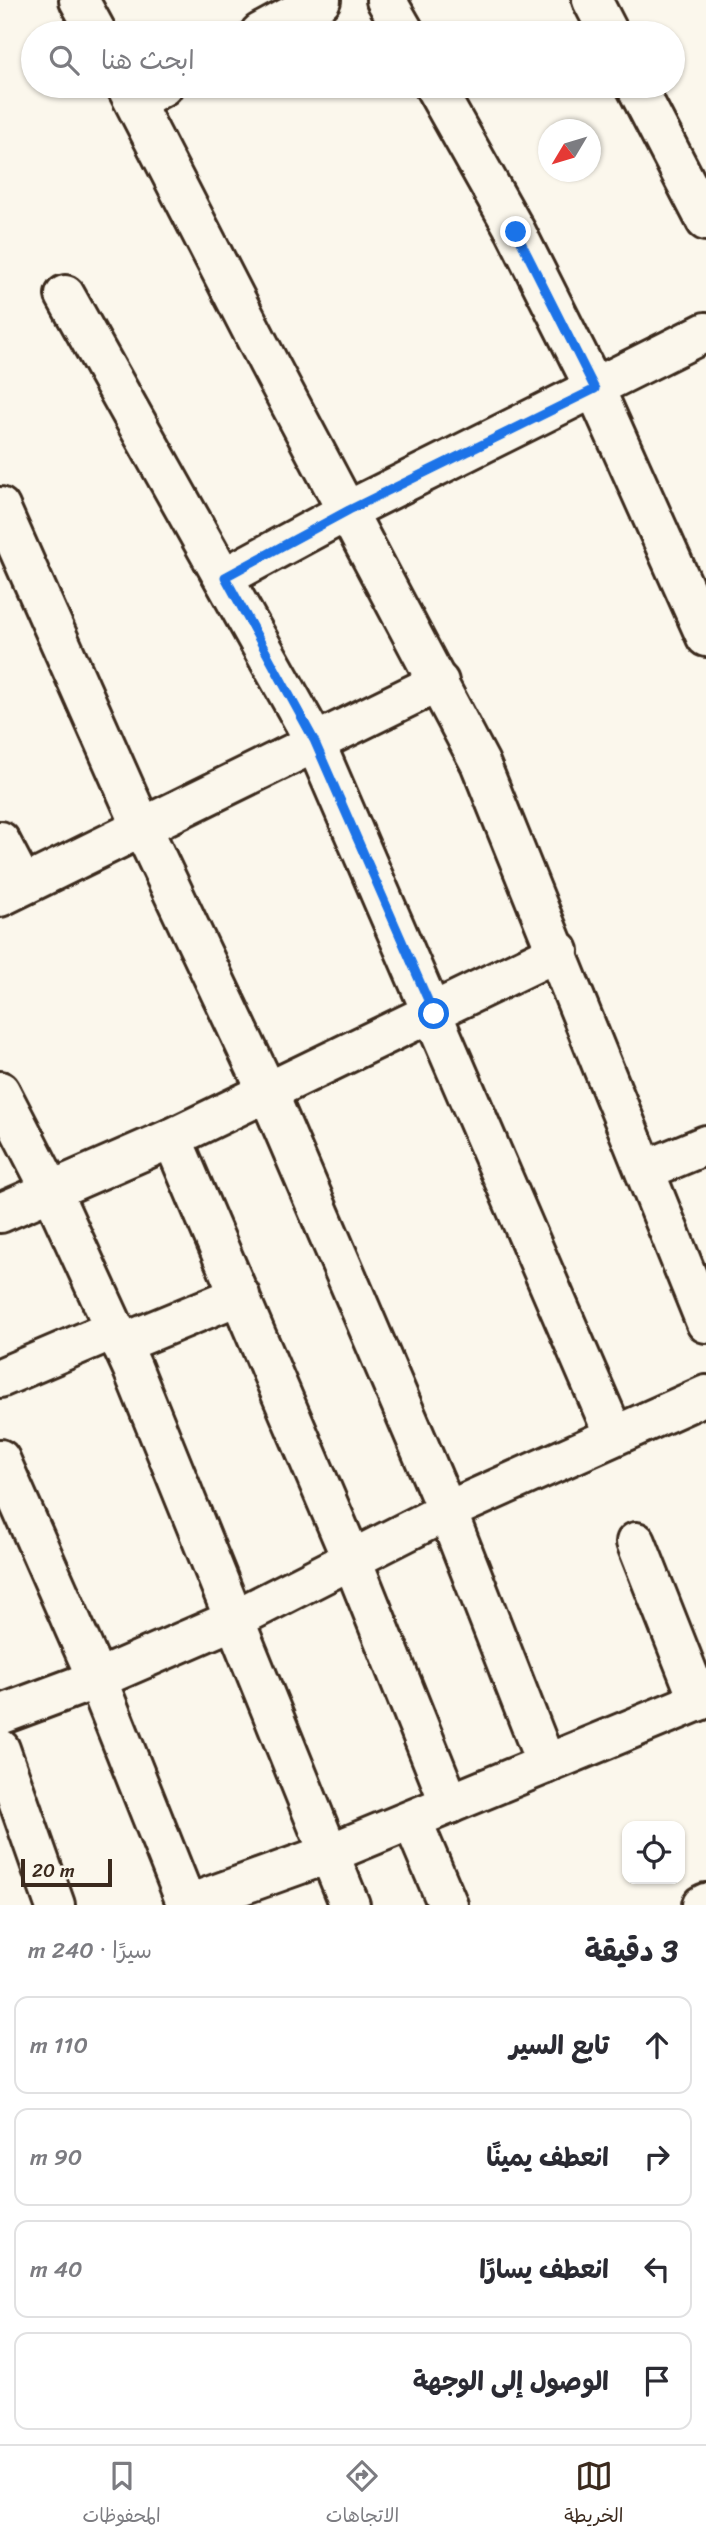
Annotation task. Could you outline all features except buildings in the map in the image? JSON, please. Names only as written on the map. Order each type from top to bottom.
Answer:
[{"type":"street","points":[[79,0],[90,21]]},
{"type":"street","points":[[282,21],[321,0]]},
{"type":"street","points":[[386,0],[398,21]]},
{"type":"street","points":[[592,0],[603,21]]},
{"type":"street","points":[[144,98],[268,362],[349,510],[481,763],[559,951],[706,1323]]},
{"type":"street","points":[[441,98],[516,232],[595,389],[706,637]]},
{"type":"street","points":[[642,98],[706,220]]},
{"type":"street","points":[[65,295],[314,740],[614,1435]]},
{"type":"street","points":[[225,577],[349,510],[706,332]]},
{"type":"street","points":[[0,507],[142,827],[268,1093],[447,1511],[546,1764]]},
{"type":"street","points":[[0,841],[12,891],[314,740],[439,682]]},
{"type":"street","points":[[0,1213],[172,1138],[434,1014],[559,951]]},
{"type":"street","points":[[0,1091],[51,1189],[118,1336],[350,1905]]},
{"type":"street","points":[[172,1138],[352,1560],[450,1804]]},
{"type":"street","points":[[646,1170],[706,1145]]},
{"type":"street","points":[[0,1378],[240,1295]]},
{"type":"street","points":[[0,1715],[97,1679],[233,1620],[447,1511],[706,1395]]},
{"type":"street","points":[[0,1459],[97,1679],[187,1905],[328,1854],[703,1700],[636,1542]]},
{"type":"street","points":[[0,1749],[55,1905]]},
{"type":"street","points":[[412,1820],[448,1905]]},
{"type":"route","points":[[434,1014],[314,740],[225,577],[349,510],[595,389],[516,232]]}]
